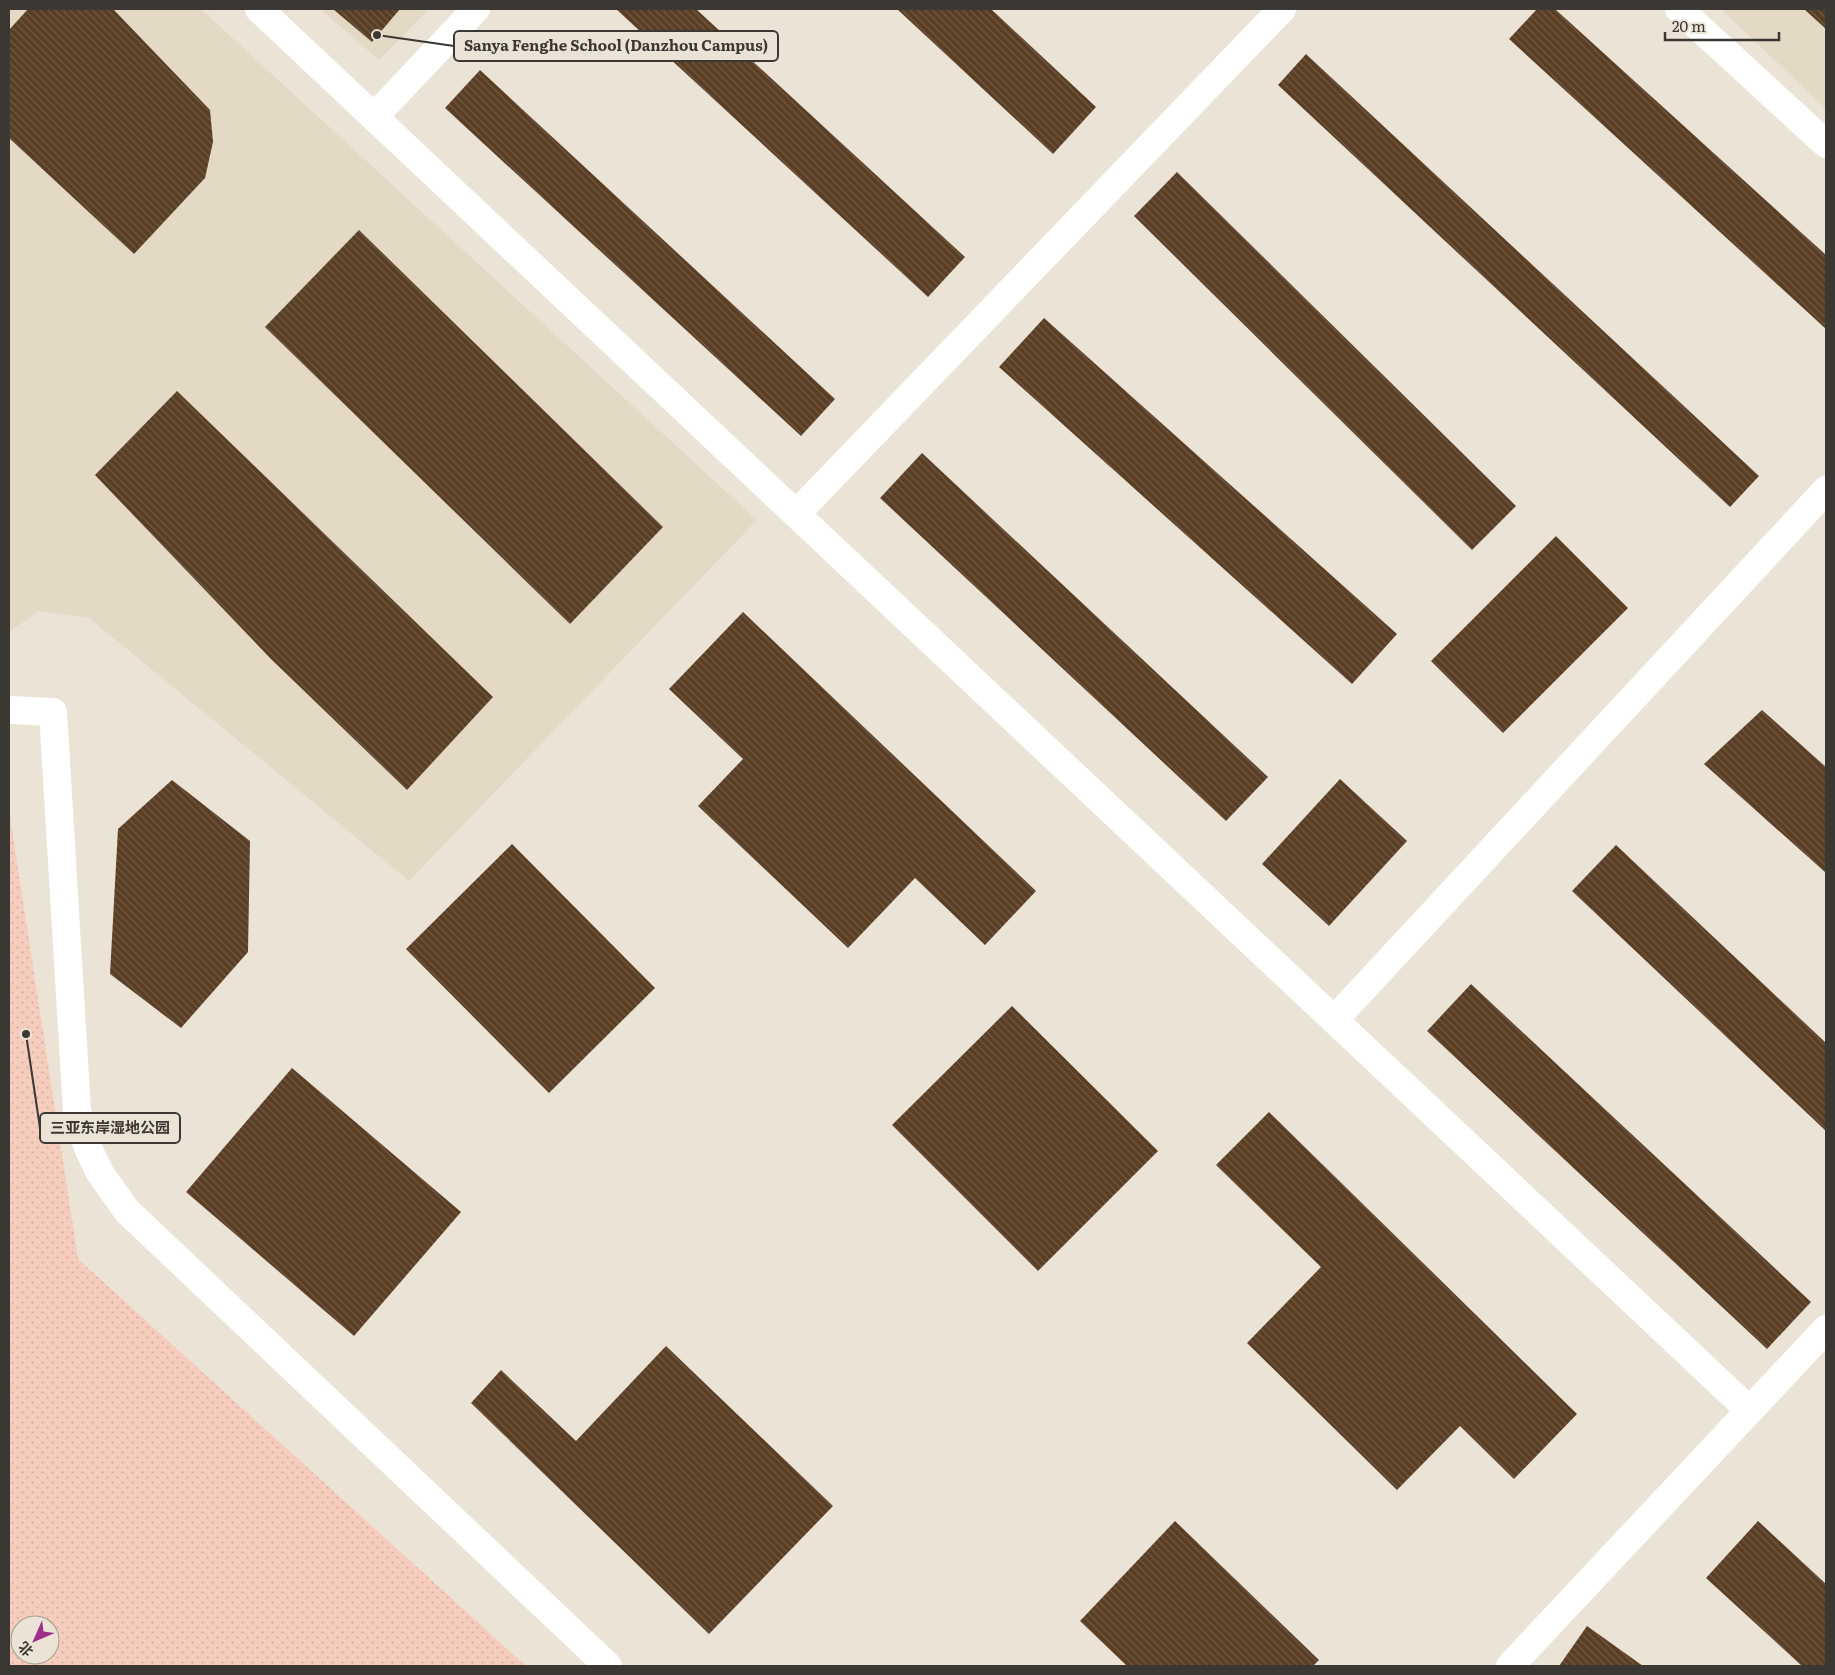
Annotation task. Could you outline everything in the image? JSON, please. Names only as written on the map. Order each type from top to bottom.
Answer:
[{"type":"street","points":[[259,9],[1749,1410]]},
{"type":"street","points":[[374,118],[476,9]]},
{"type":"street","points":[[796,514],[1282,9]]},
{"type":"street","points":[[1679,9],[1826,144]]},
{"type":"street","points":[[1334,1020],[1826,490]]},
{"type":"street","points":[[9,710],[54,712],[77,1111],[88,1148],[100,1173],[127,1211],[608,1666]]},
{"type":"street","points":[[1510,1666],[1826,1329]]},
{"type":"shaded area","points":[[9,9],[201,9],[757,520],[409,881],[89,618],[39,611],[9,632]]},
{"type":"shaded area","points":[[320,9],[429,9],[379,60]]},
{"type":"shaded area","points":[[1721,9],[1826,9],[1826,109]]},
{"type":"shaded area","points":[[9,810],[78,1259],[526,1666],[9,1666]]},
{"type":"building","points":[[28,9],[113,9],[210,110],[213,142],[205,178],[134,254],[9,138],[9,30]]},
{"type":"building","points":[[333,9],[400,9],[372,42]]},
{"type":"building","points":[[616,9],[696,9],[965,257],[928,297]]},
{"type":"building","points":[[897,9],[991,9],[1096,107],[1053,154]]},
{"type":"building","points":[[1537,9],[1555,9],[1826,255],[1826,329],[1509,39]]},
{"type":"building","points":[[1804,9],[1826,9],[1826,29]]},
{"type":"building","points":[[1306,54],[1759,476],[1730,507],[1278,85]]},
{"type":"building","points":[[480,70],[835,399],[801,436],[445,108]]},
{"type":"building","points":[[1177,172],[1516,506],[1472,550],[1134,216]]},
{"type":"building","points":[[359,230],[663,527],[570,624],[265,327]]},
{"type":"building","points":[[1044,318],[1397,634],[1352,684],[999,367]]},
{"type":"building","points":[[177,391],[493,697],[407,790],[271,659],[95,475]]},
{"type":"building","points":[[922,453],[1268,777],[1226,821],[880,498]]},
{"type":"building","points":[[1556,536],[1628,608],[1503,733],[1431,661]]},
{"type":"building","points":[[743,612],[1036,891],[985,945],[915,878],[848,948],[698,806],[743,759],[669,689]]},
{"type":"building","points":[[1762,710],[1826,767],[1826,873],[1704,764]]},
{"type":"building","points":[[1340,779],[1407,841],[1329,926],[1262,864]]},
{"type":"building","points":[[172,780],[250,841],[248,952],[181,1028],[110,974],[118,829]]},
{"type":"building","points":[[512,844],[655,988],[549,1093],[406,949]]},
{"type":"building","points":[[1616,845],[1826,1043],[1826,1131],[1572,891]]},
{"type":"building","points":[[1471,984],[1811,1302],[1767,1349],[1427,1031]]},
{"type":"building","points":[[1012,1006],[1158,1151],[1038,1271],[892,1125]]},
{"type":"building","points":[[292,1068],[461,1212],[354,1336],[186,1192]]},
{"type":"building","points":[[1269,1112],[1577,1414],[1514,1479],[1460,1426],[1397,1490],[1247,1343],[1321,1267],[1216,1165]]},
{"type":"building","points":[[666,1346],[833,1506],[709,1634],[471,1403],[501,1370],[576,1441]]},
{"type":"building","points":[[1175,1521],[1319,1660],[1313,1666],[1127,1666],[1080,1621]]},
{"type":"building","points":[[1758,1521],[1826,1584],[1826,1666],[1802,1666],[1706,1578]]},
{"type":"building","points":[[1587,1626],[1643,1666],[1559,1666]]},
{"type":"place","name":"Sanya Fenghe School (Danzhou Campus)","points":[[377,35]]},
{"type":"place","name":"三亚东岸湿地公园","points":[[26,1034]]}]
